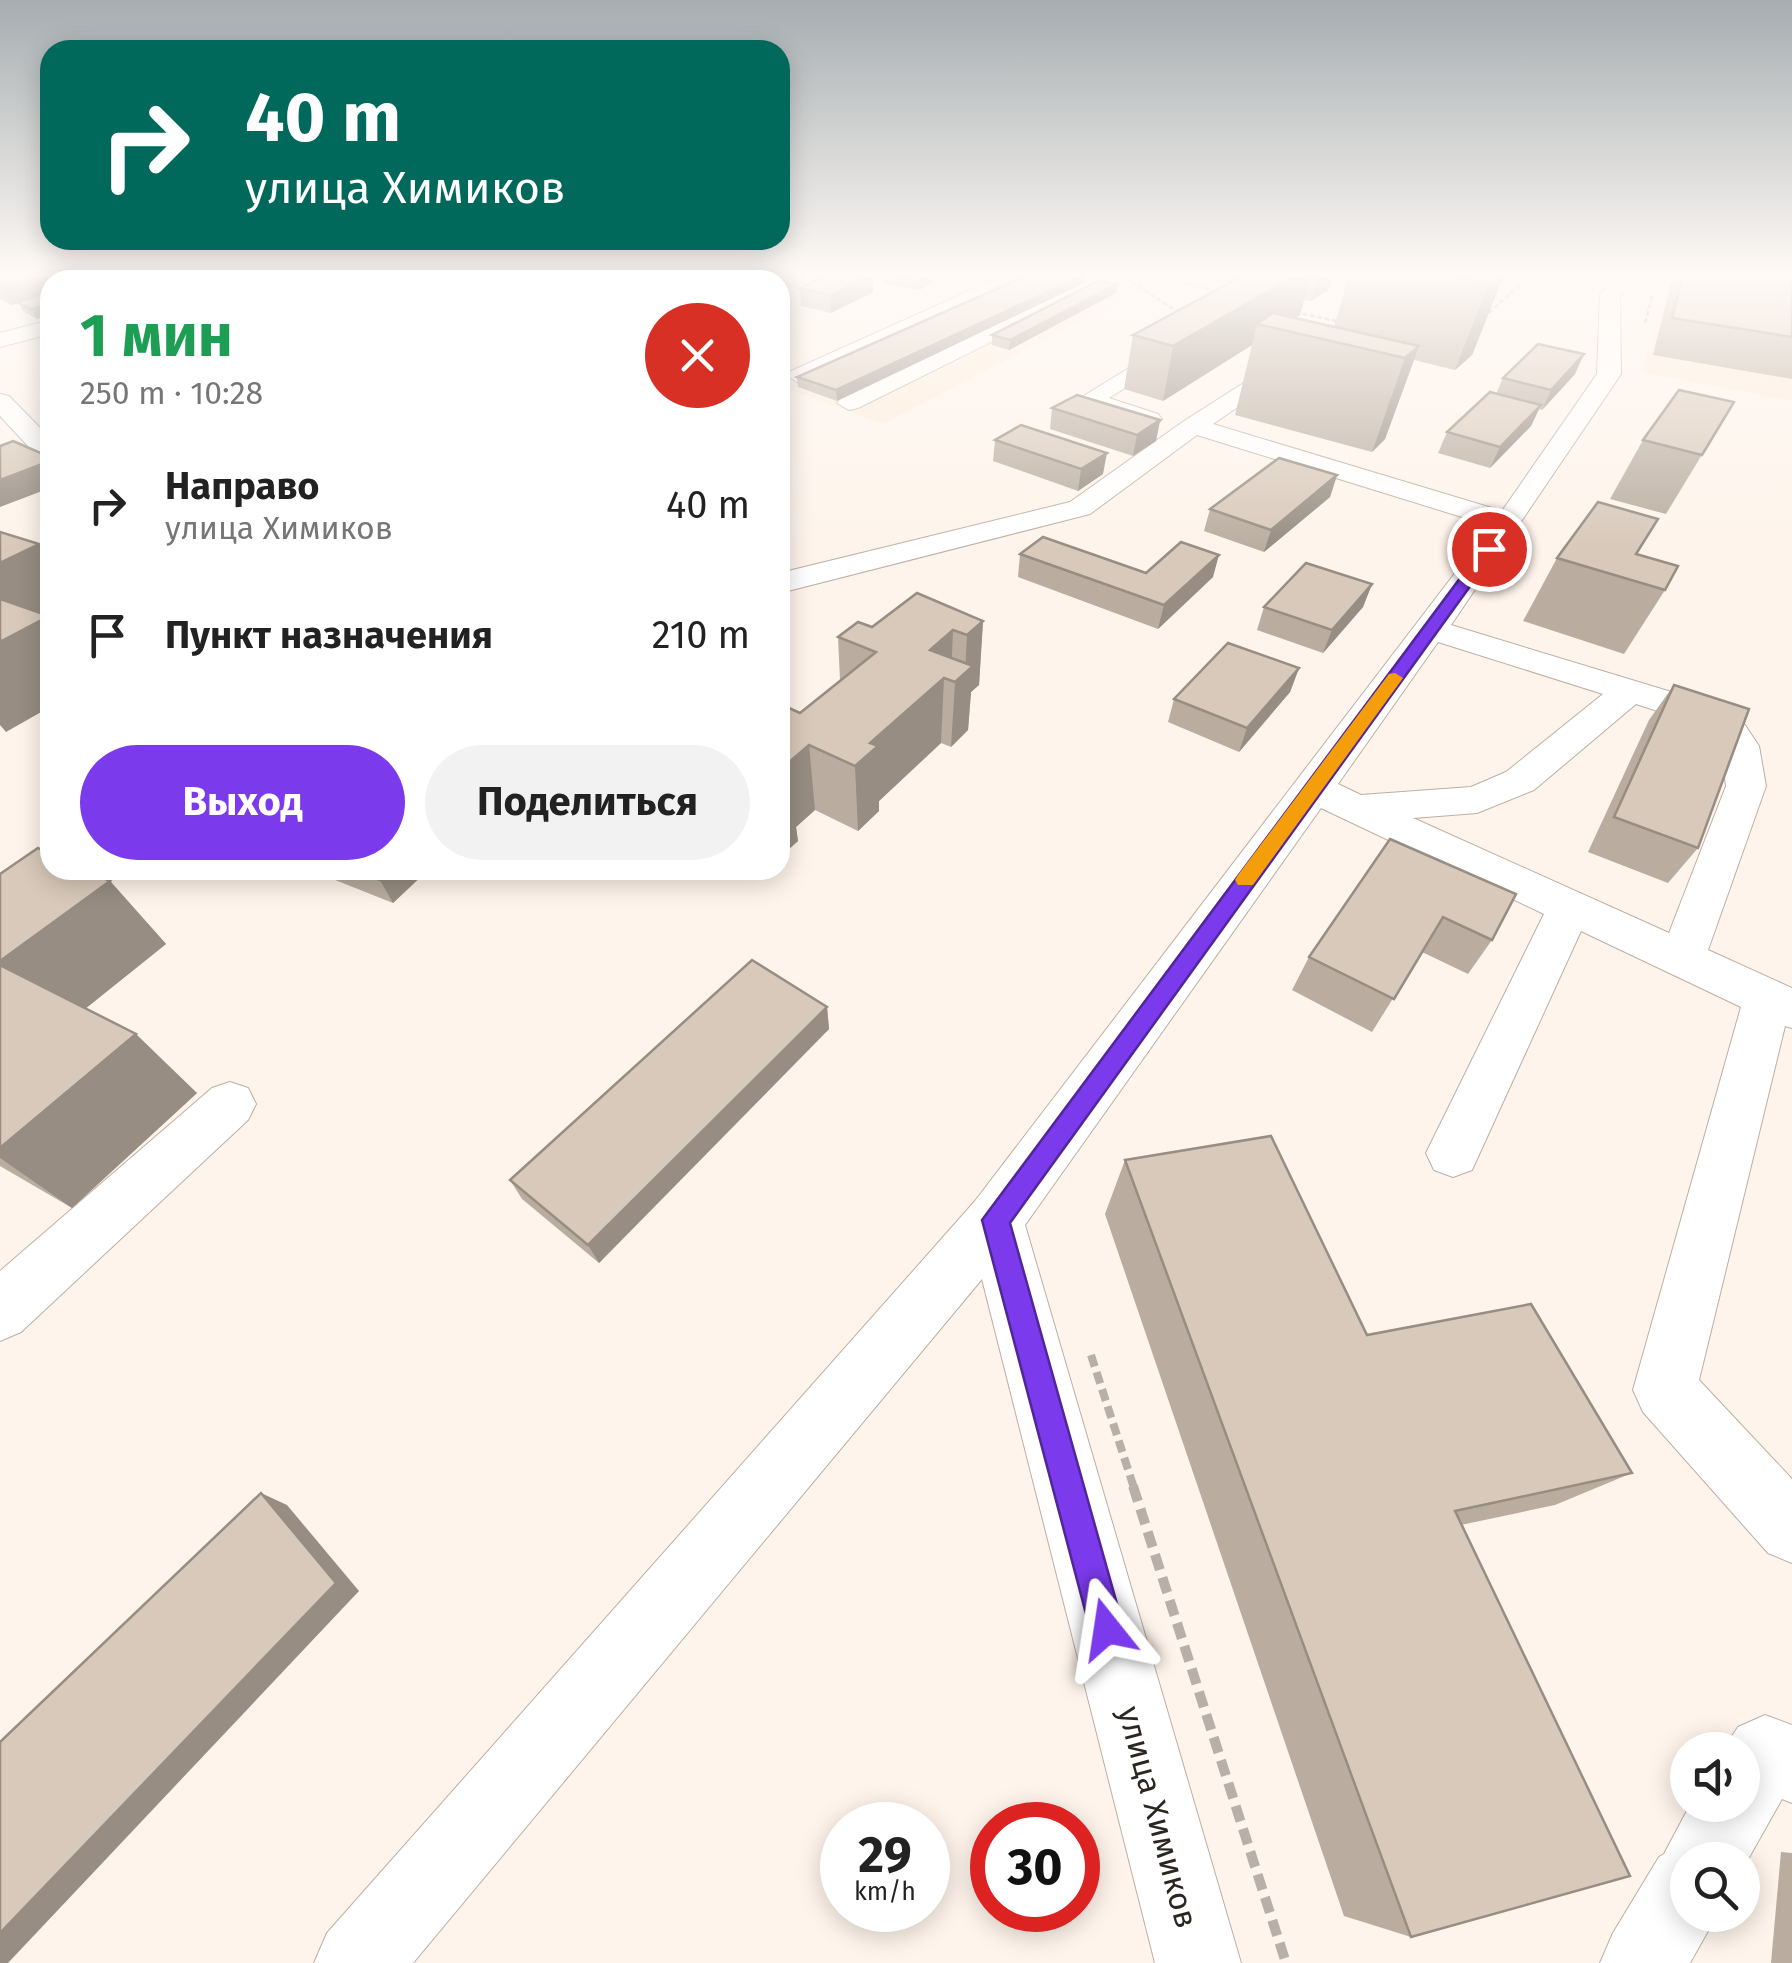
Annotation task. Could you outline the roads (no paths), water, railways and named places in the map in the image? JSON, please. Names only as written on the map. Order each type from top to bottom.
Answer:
[{"type":"street","points":[[799,376],[820,367]]},
{"type":"street","points":[[849,403],[925,367]]},
{"type":"street","points":[[1143,367],[1089,400],[1509,522]]},
{"type":"street","points":[[790,580],[1080,508],[1281,367]]},
{"type":"street","points":[[357,1963],[996,1220],[1509,522],[1610,374],[1610,367]]},
{"type":"street","points":[[0,400],[40,443]]},
{"type":"street","points":[[1430,630],[1708,715],[1732,734],[1740,746],[1746,786],[1682,958]]},
{"type":"street","points":[[1353,808],[1477,800],[1520,781],[1632,689]]},
{"type":"street","points":[[1313,789],[1780,1003],[1664,1390],[1792,1529]]},
{"type":"street","points":[[1453,1153],[1570,907]]},
{"type":"street","points":[[0,1311],[230,1104]]},
{"type":"street","name":"улица Химиков","points":[[996,1220],[1198,1963]]},
{"type":"street","points":[[1760,1761],[1764,1754],[1792,1764]]},
{"type":"street","points":[[1643,1963],[1670,1917]]}]
